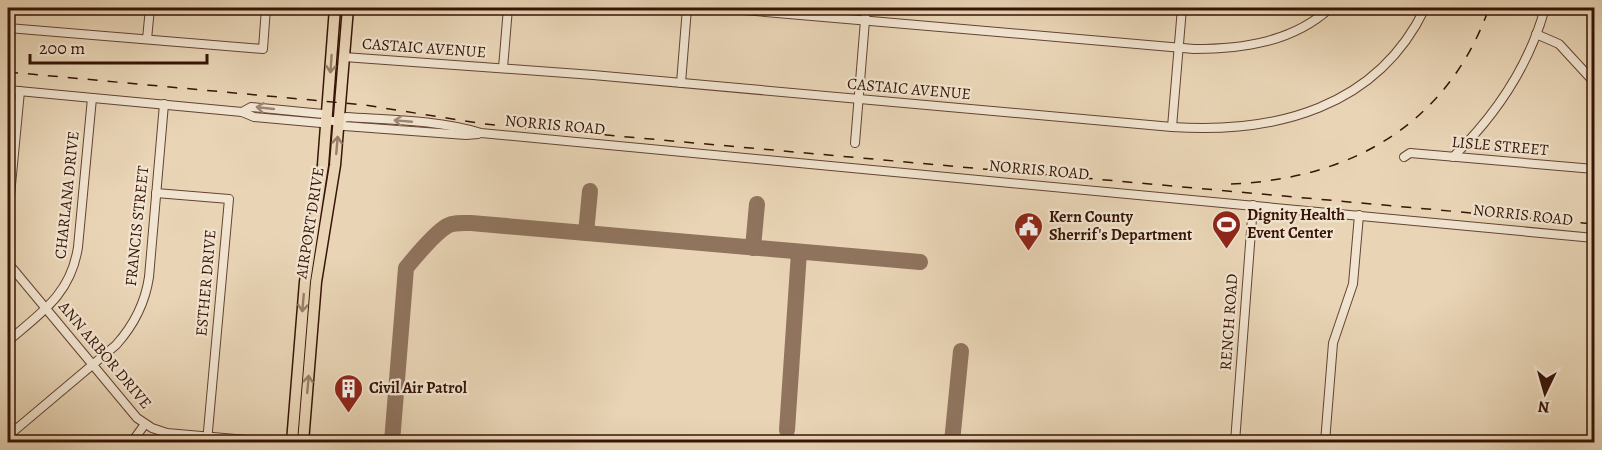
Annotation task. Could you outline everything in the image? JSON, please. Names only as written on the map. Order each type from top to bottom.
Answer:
[{"type":"main road","name":"AIRPORT DRIVE","points":[[303,442],[317,275],[334,165],[335,8]]},
{"type":"main road","name":"AIRPORT DRIVE","points":[[292,442],[305,282],[323,165],[344,57],[348,8]]},
{"type":"street","points":[[147,39],[150,8]]},
{"type":"street","points":[[8,27],[263,49],[266,8]]},
{"type":"street","points":[[503,68],[508,8]]},
{"type":"street","points":[[681,83],[687,8]]},
{"type":"street","points":[[720,8],[1179,48],[1230,48],[1275,40],[1304,28],[1330,8]]},
{"type":"street","points":[[855,143],[866,8]]},
{"type":"street","points":[[1172,127],[1182,8]]},
{"type":"street","name":"CASTAIC AVENUE","points":[[344,57],[503,68],[1209,129],[1298,116],[1330,103],[1367,81],[1393,57],[1412,32],[1425,8]]},
{"type":"street","points":[[1453,157],[1482,127],[1507,92],[1523,63],[1545,8]]},
{"type":"street","points":[[1536,34],[1559,44],[1594,82]]},
{"type":"street","name":"NORRIS ROAD","points":[[8,90],[242,112],[254,117],[321,123],[333,121],[344,126],[466,135],[481,133],[1359,214],[1594,238]]},
{"type":"street","points":[[8,216],[20,91]]},
{"type":"street","name":"CHARLANA DRIVE","points":[[8,341],[46,309],[62,292],[69,281],[77,258],[92,98]]},
{"type":"street","name":"FRANCIS STREET","points":[[8,436],[93,365],[125,335],[136,319],[144,301],[149,277],[164,104]]},
{"type":"street","name":"LISLE STREET","points":[[1404,157],[1410,153],[1594,169]]},
{"type":"street","name":"ESTHER DRIVE","points":[[156,193],[229,199],[207,440]]},
{"type":"street","name":"RENCH ROAD","points":[[1234,442],[1253,205]]},
{"type":"street","points":[[1325,442],[1333,343],[1353,284],[1359,214]]},
{"type":"street","name":"ANN ARBOR DRIVE","points":[[8,263],[137,418],[145,424],[167,433],[207,440],[270,442]]},
{"type":"street","points":[[132,442],[145,424]]},
{"type":"taxiway","points":[[586,233],[590,191]]},
{"type":"taxiway","points":[[753,248],[757,204]]},
{"type":"taxiway","points":[[392,442],[406,268],[431,239],[450,225],[471,223],[920,262]]},
{"type":"taxiway","points":[[787,430],[799,252]]},
{"type":"taxiway","points":[[952,442],[961,351]]},
{"type":"railway","points":[[1231,184],[1275,180],[1316,171],[1355,157],[1390,138],[1421,113],[1448,84],[1471,49],[1489,8]]},
{"type":"railway","points":[[8,72],[365,105],[484,124],[1594,224]]},
{"type":"place","name":"Dignity Health Event Center","points":[[1226,250]]},
{"type":"place","name":"Kern County Sherrif's Department","points":[[1028,252]]},
{"type":"place","name":"Civil Air Patrol","points":[[348,414]]}]
